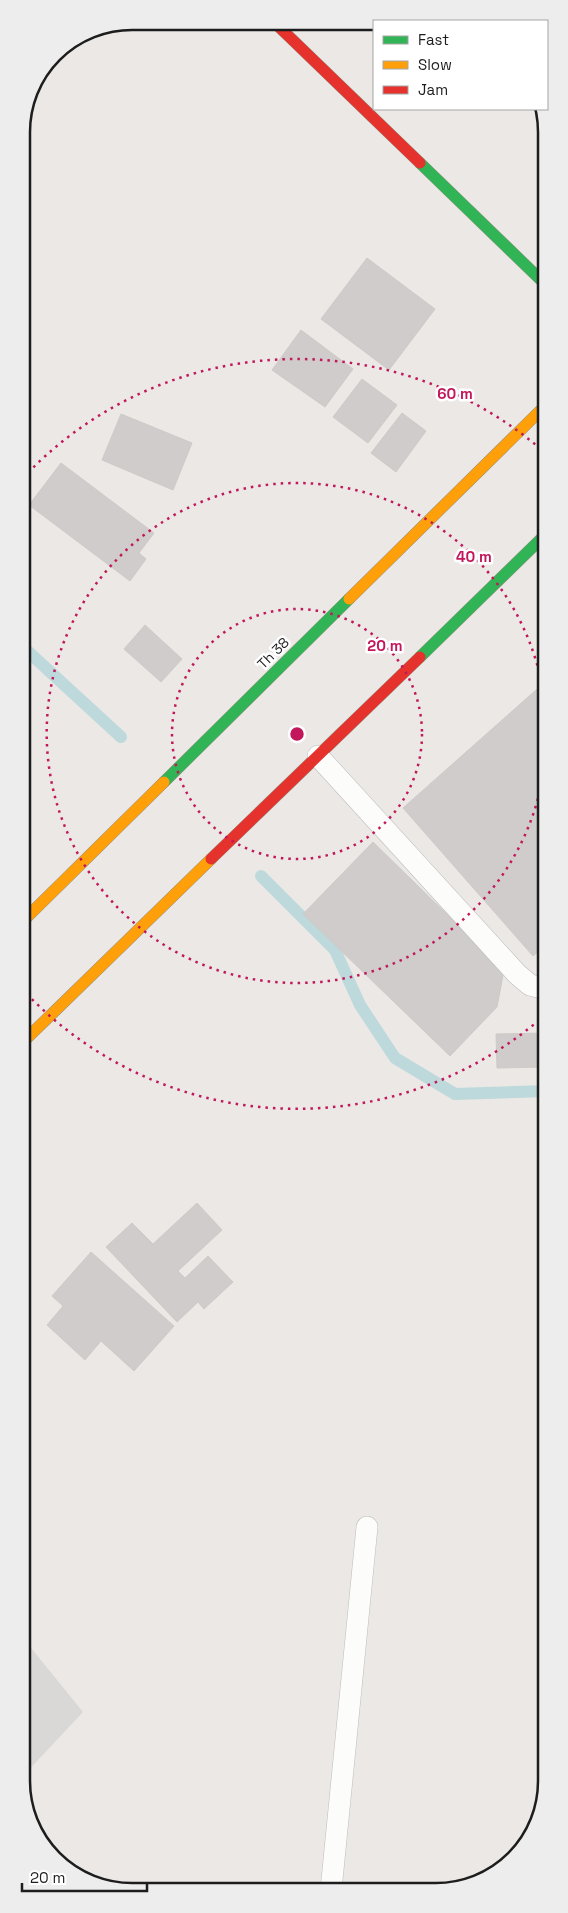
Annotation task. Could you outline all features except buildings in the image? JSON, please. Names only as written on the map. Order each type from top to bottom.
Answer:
[{"type":"street","points":[[282,30],[538,277]]},
{"type":"street","name":"Th 38","points":[[30,914],[538,413]]},
{"type":"street","points":[[30,1035],[538,543]]},
{"type":"lane","points":[[318,756],[517,974],[530,986],[538,988]]},
{"type":"lane","points":[[333,1883],[367,1527]]},
{"type":"shaded area","points":[[30,1647],[83,1712],[30,1769]]},
{"type":"waterway","points":[[30,653],[121,737]]},
{"type":"waterway","points":[[261,876],[335,950],[360,1005],[395,1058],[455,1094],[538,1091]]},
{"type":"traffic: fast","points":[[420,163],[538,277]]},
{"type":"traffic: fast","points":[[420,657],[538,542]]},
{"type":"traffic: fast","points":[[164,782],[349,599]]},
{"type":"traffic: slow","points":[[349,599],[538,413]]},
{"type":"traffic: slow","points":[[30,914],[164,782]]},
{"type":"traffic: slow","points":[[30,1035],[211,859]]},
{"type":"traffic: jam","points":[[282,30],[420,163]]},
{"type":"traffic: jam","points":[[211,859],[420,657]]}]
